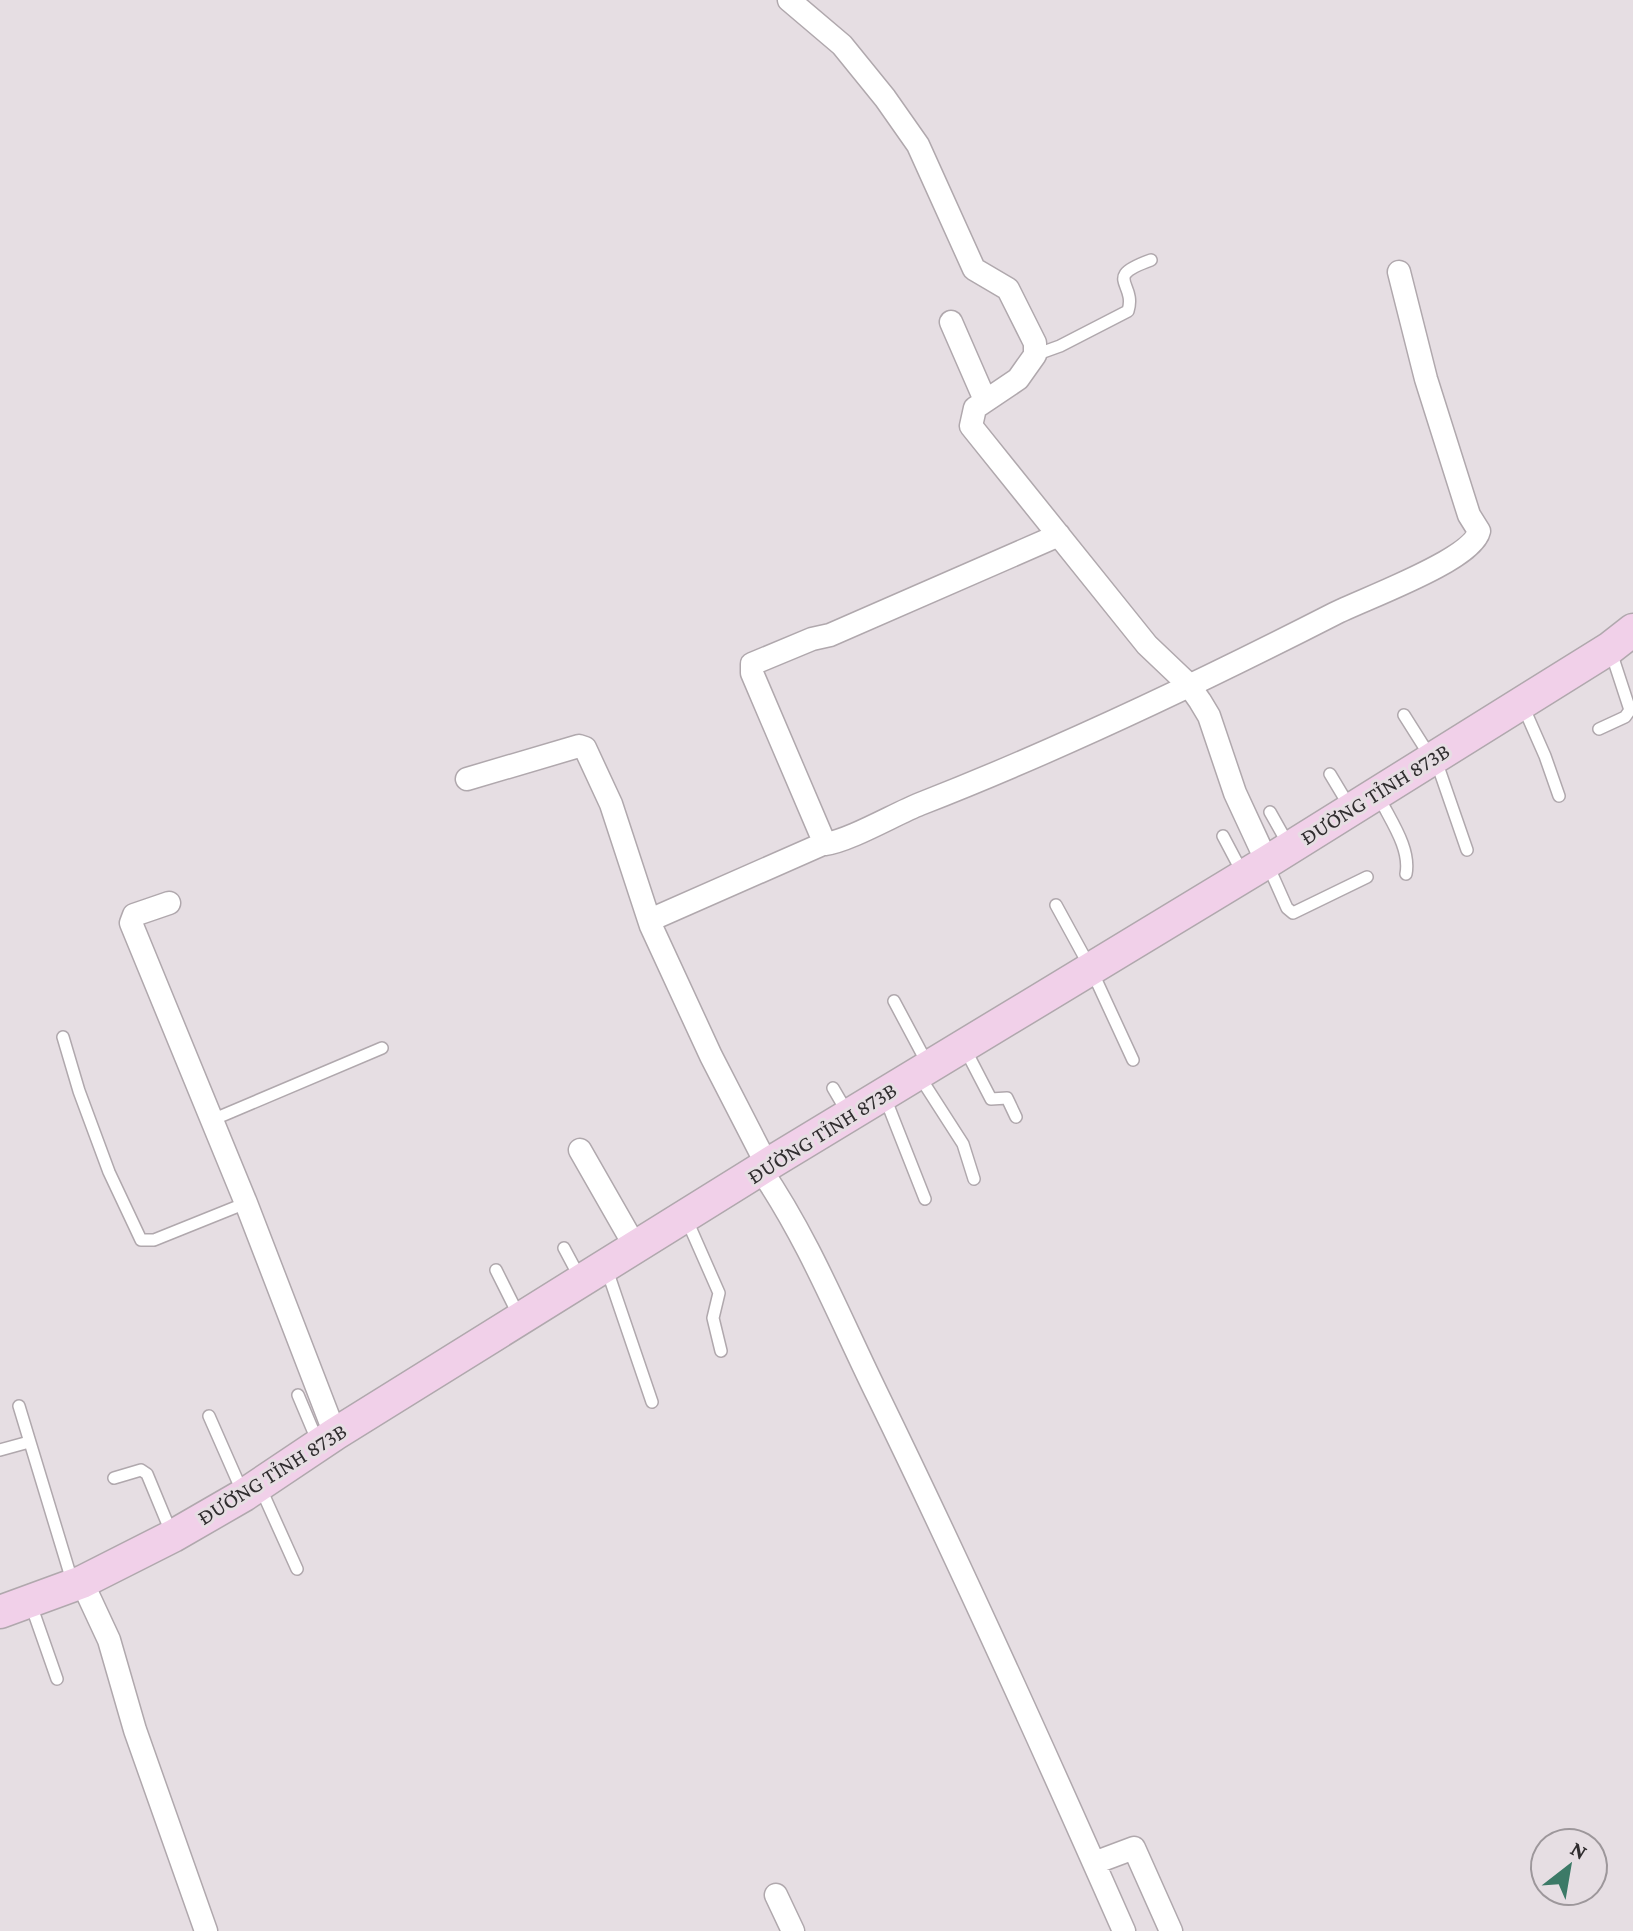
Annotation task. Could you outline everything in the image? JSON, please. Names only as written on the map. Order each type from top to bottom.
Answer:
[{"type":"main road","name":"ĐƯỜNG TỈNH 873B","points":[[15,1607],[83,1591],[251,1490],[327,1439],[686,1217],[769,1176],[841,1102],[884,1094],[1267,862],[1621,639]]},
{"type":"street","points":[[789,0],[842,45],[885,98],[918,145],[974,269],[1008,289],[1035,343],[1035,355],[1018,379],[975,408],[971,426],[1147,645],[1188,684],[1209,716],[1235,793],[1267,862]]},
{"type":"street","points":[[650,920],[825,843],[1008,770],[1273,646],[1470,547],[1479,536],[1478,528],[1469,515],[1426,379],[1399,272]]},
{"type":"street","points":[[951,322],[985,400]]},
{"type":"street","points":[[825,843],[752,673],[752,664],[858,623],[1059,535]]},
{"type":"street","points":[[467,779],[579,746],[585,748],[611,804],[650,920],[711,1056],[905,1451],[1124,1931]]},
{"type":"street","points":[[169,903],[134,915],[131,923],[246,1203],[327,1439]]},
{"type":"street","points":[[580,1150],[636,1248]]},
{"type":"street","points":[[83,1591],[109,1640],[135,1730],[206,1931]]},
{"type":"street","points":[[1094,1863],[1134,1848],[1171,1931]]},
{"type":"street","points":[[776,1895],[793,1931]]},
{"type":"lane","points":[[1035,355],[1060,346],[1128,311],[1130,304],[1124,275],[1131,267],[1151,260]]},
{"type":"lane","points":[[1599,729],[1625,717],[1630,710],[1621,639]]},
{"type":"lane","points":[[1521,702],[1559,796]]},
{"type":"lane","points":[[1404,715],[1433,758],[1467,850]]},
{"type":"lane","points":[[1330,774],[1364,801],[1402,844],[1407,863],[1406,874]]},
{"type":"lane","points":[[1270,812],[1267,862],[1287,908],[1293,913],[1367,877]]},
{"type":"lane","points":[[1223,836],[1267,862]]},
{"type":"lane","points":[[1056,905],[1091,969],[1133,1060]]},
{"type":"lane","points":[[894,1001],[923,1070],[963,1144],[974,1179]]},
{"type":"lane","points":[[63,1037],[109,1172],[141,1240],[154,1240],[246,1203]]},
{"type":"lane","points":[[963,1046],[991,1099],[1007,1098],[1016,1117]]},
{"type":"lane","points":[[212,1120],[382,1048]]},
{"type":"lane","points":[[884,1094],[925,1199]]},
{"type":"lane","points":[[686,1217],[719,1293],[713,1318],[721,1351]]},
{"type":"lane","points":[[564,1248],[594,1274],[652,1402]]},
{"type":"lane","points":[[496,1270],[521,1320]]},
{"type":"lane","points":[[298,1395],[327,1439]]},
{"type":"lane","points":[[19,1406],[83,1591]]},
{"type":"lane","points":[[209,1416],[251,1490],[283,1534],[297,1569]]},
{"type":"lane","points":[[0,1450],[29,1442]]},
{"type":"lane","points":[[114,1478],[141,1470],[147,1474],[173,1536]]},
{"type":"lane","points":[[15,1607],[57,1679]]}]
